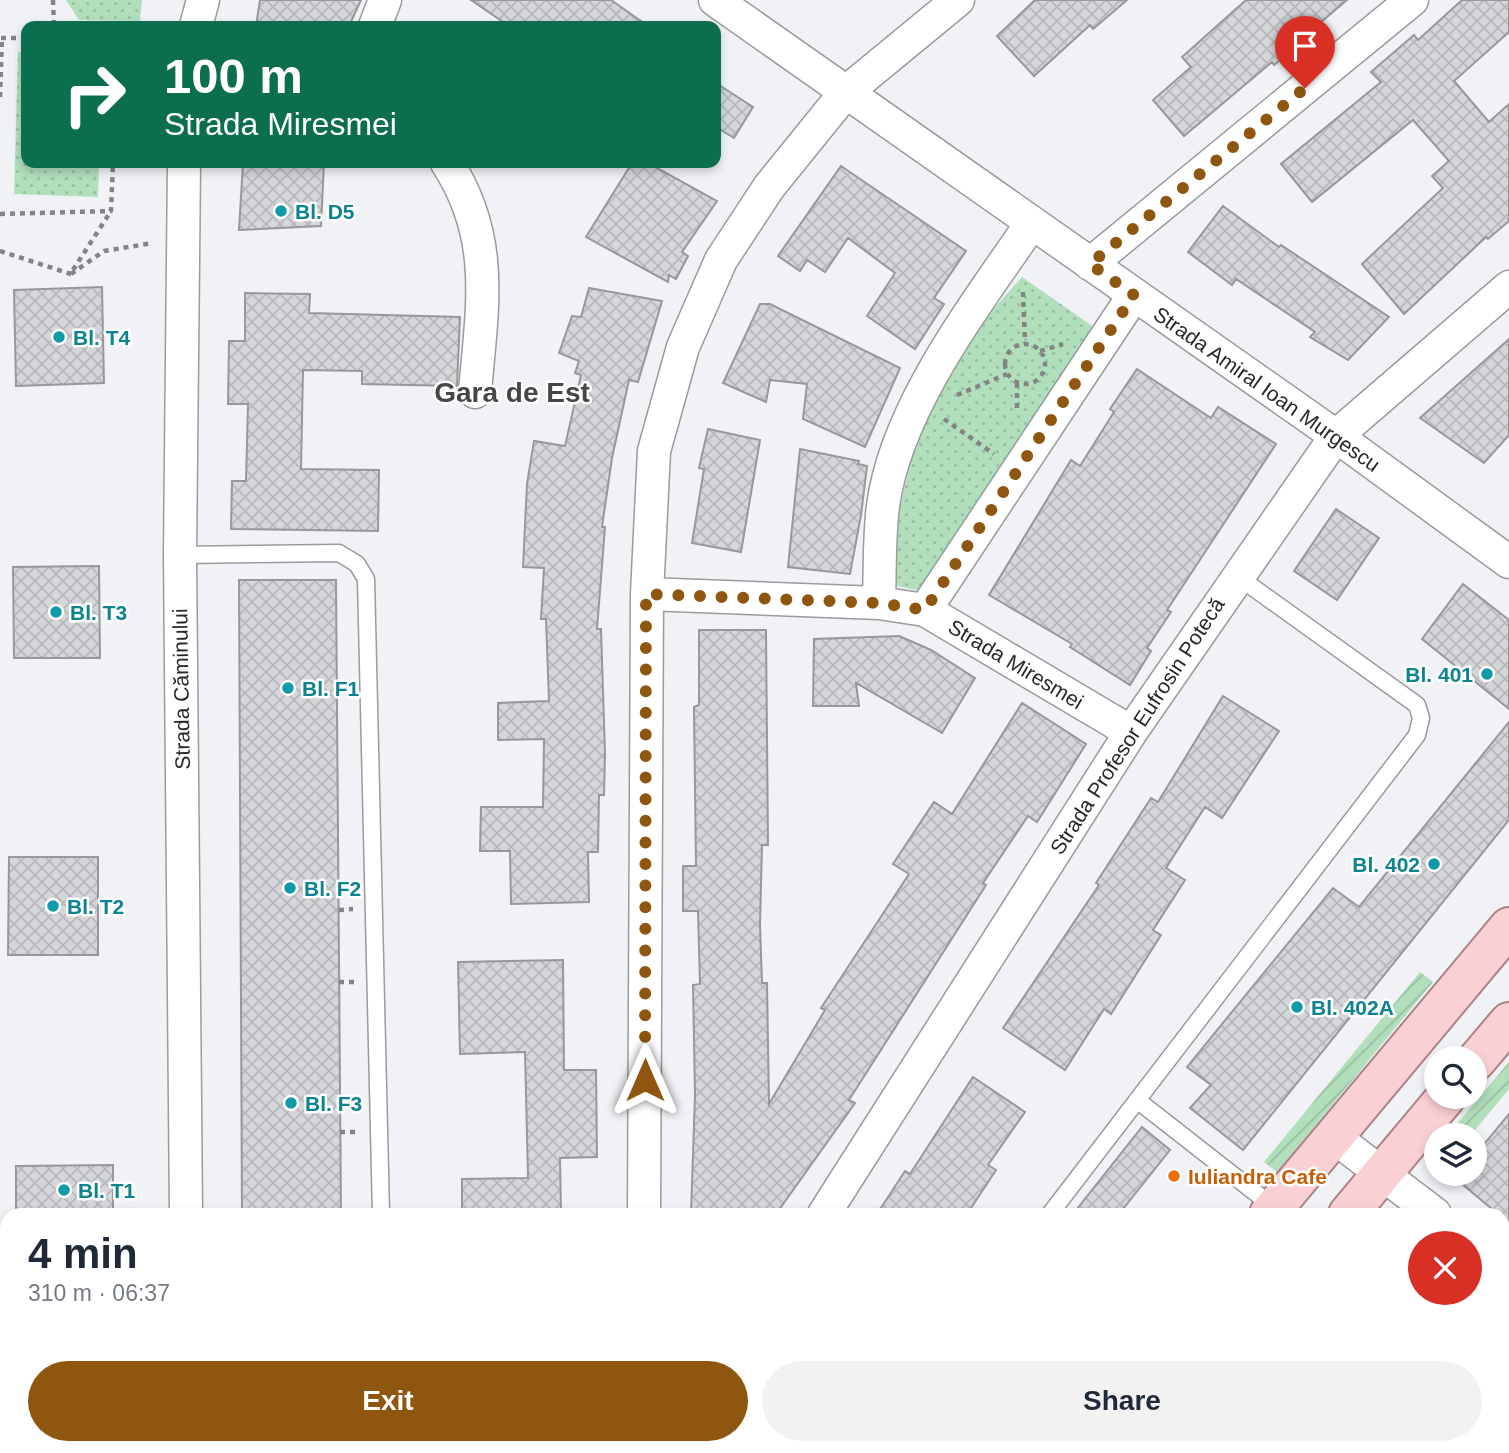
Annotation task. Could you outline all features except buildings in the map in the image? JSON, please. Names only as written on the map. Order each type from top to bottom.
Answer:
[{"type":"main road","points":[[1275,1208],[1509,927]]},
{"type":"main road","points":[[1487,1048],[1509,1022]]},
{"type":"main road","points":[[1353,1208],[1436,1109]]},
{"type":"street","points":[[197,21],[203,0]]},
{"type":"street","points":[[377,21],[385,0]]},
{"type":"street","name":"Strada Amiral Ioan Murgescu","points":[[715,0],[1336,436],[1509,562]]},
{"type":"street","points":[[644,1208],[646,594],[654,451],[683,347],[722,260],[769,187],[845,93],[958,0]]},
{"type":"street","points":[[1090,264],[1412,0]]},
{"type":"street","name":"Strada Căminului","points":[[184,168],[180,555],[186,1208]]},
{"type":"street","points":[[450,168],[471,211],[483,256],[484,281],[475,392]]},
{"type":"street","points":[[879,603],[883,505],[907,421],[922,404],[953,340],[1031,223]]},
{"type":"street","name":"Strada Profesor Eufrosin Potecă","points":[[828,1208],[1131,732],[1336,436],[1509,287]]},
{"type":"street","points":[[925,610],[1134,295]]},
{"type":"street","name":"Strada Miresmei","points":[[646,594],[879,603],[925,610],[1131,732]]},
{"type":"street","points":[[1334,1137],[1427,1208]]},
{"type":"lane","points":[[180,555],[339,553],[358,564],[366,579],[381,1208]]},
{"type":"lane","points":[[1055,1208],[1417,734],[1421,718],[1417,705],[1237,576]]},
{"type":"lane","points":[[1138,1100],[1268,1208]]},
{"type":"path","points":[[53,0],[54,21]]},
{"type":"path","points":[[0,97],[1,38],[21,38]]},
{"type":"path","points":[[71,274],[111,211],[113,168]]},
{"type":"path","points":[[0,214],[111,211]]},
{"type":"path","points":[[71,274],[104,251],[183,237]]},
{"type":"path","points":[[0,251],[71,274]]},
{"type":"path","points":[[1033,345],[1045,359],[1045,368],[1034,382],[1017,383],[1007,374],[1004,364],[1007,354],[1015,346],[1033,345]]},
{"type":"path","points":[[922,404],[1007,374]]},
{"type":"path","points":[[922,404],[1018,470]]},
{"type":"green space","points":[[66,0],[142,0],[140,21],[79,20]]},
{"type":"green space","points":[[18,52],[21,52],[21,168],[99,168],[98,197],[14,194]]},
{"type":"green space","points":[[1022,277],[1098,330],[927,592],[892,585],[891,540],[913,455],[933,403],[971,334]]},
{"type":"green space","points":[[1420,972],[1433,982],[1277,1172],[1264,1162]]},
{"type":"green space","points":[[1509,1062],[1509,1089],[1481,1123],[1458,1123],[1470,1109],[1487,1109],[1487,1088]]},
{"type":"place","name":"Bl. D5","points":[[281,211]]},
{"type":"place","name":"Bl. T4","points":[[59,337]]},
{"type":"place","name":"Bl. T3","points":[[56,612]]},
{"type":"place","name":"Bl. 401","points":[[1487,674]]},
{"type":"place","name":"Bl. F1","points":[[288,688]]},
{"type":"place","name":"Bl. 402","points":[[1434,864]]},
{"type":"place","name":"Bl. F2","points":[[290,888]]},
{"type":"place","name":"Bl. T2","points":[[53,906]]},
{"type":"place","name":"Bl. 402A","points":[[1297,1007]]},
{"type":"place","name":"Bl. F3","points":[[291,1103]]},
{"type":"place","name":"Iuliandra Cafe","points":[[1174,1176]]},
{"type":"place","name":"Bl. T1","points":[[64,1190]]},
{"type":"district","name":"Gara de Est","points":[[512,392]]},
{"type":"route","points":[[645,1080],[646,594],[879,603],[925,610],[1134,295],[1090,264],[1305,88]]}]
